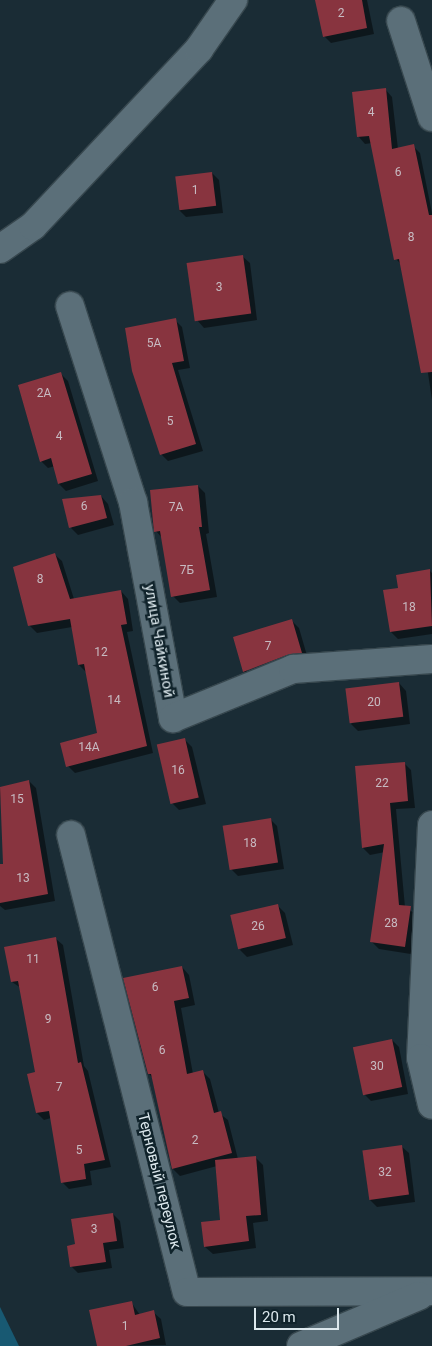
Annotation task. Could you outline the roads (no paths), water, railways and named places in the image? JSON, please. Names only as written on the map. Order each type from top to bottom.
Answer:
[{"type":"street","points":[[0,249],[32,226],[198,49],[233,0]]},
{"type":"street","points":[[401,21],[432,117]]},
{"type":"street","name":"улица Чайкиной","points":[[70,306],[133,502],[173,718],[293,669],[432,659]]},
{"type":"street","points":[[432,825],[421,1058],[432,1105]]},
{"type":"street","name":"Терновый переулок","points":[[71,834],[187,1292],[431,1291]]},
{"type":"street","points":[[301,1346],[431,1291]]}]
